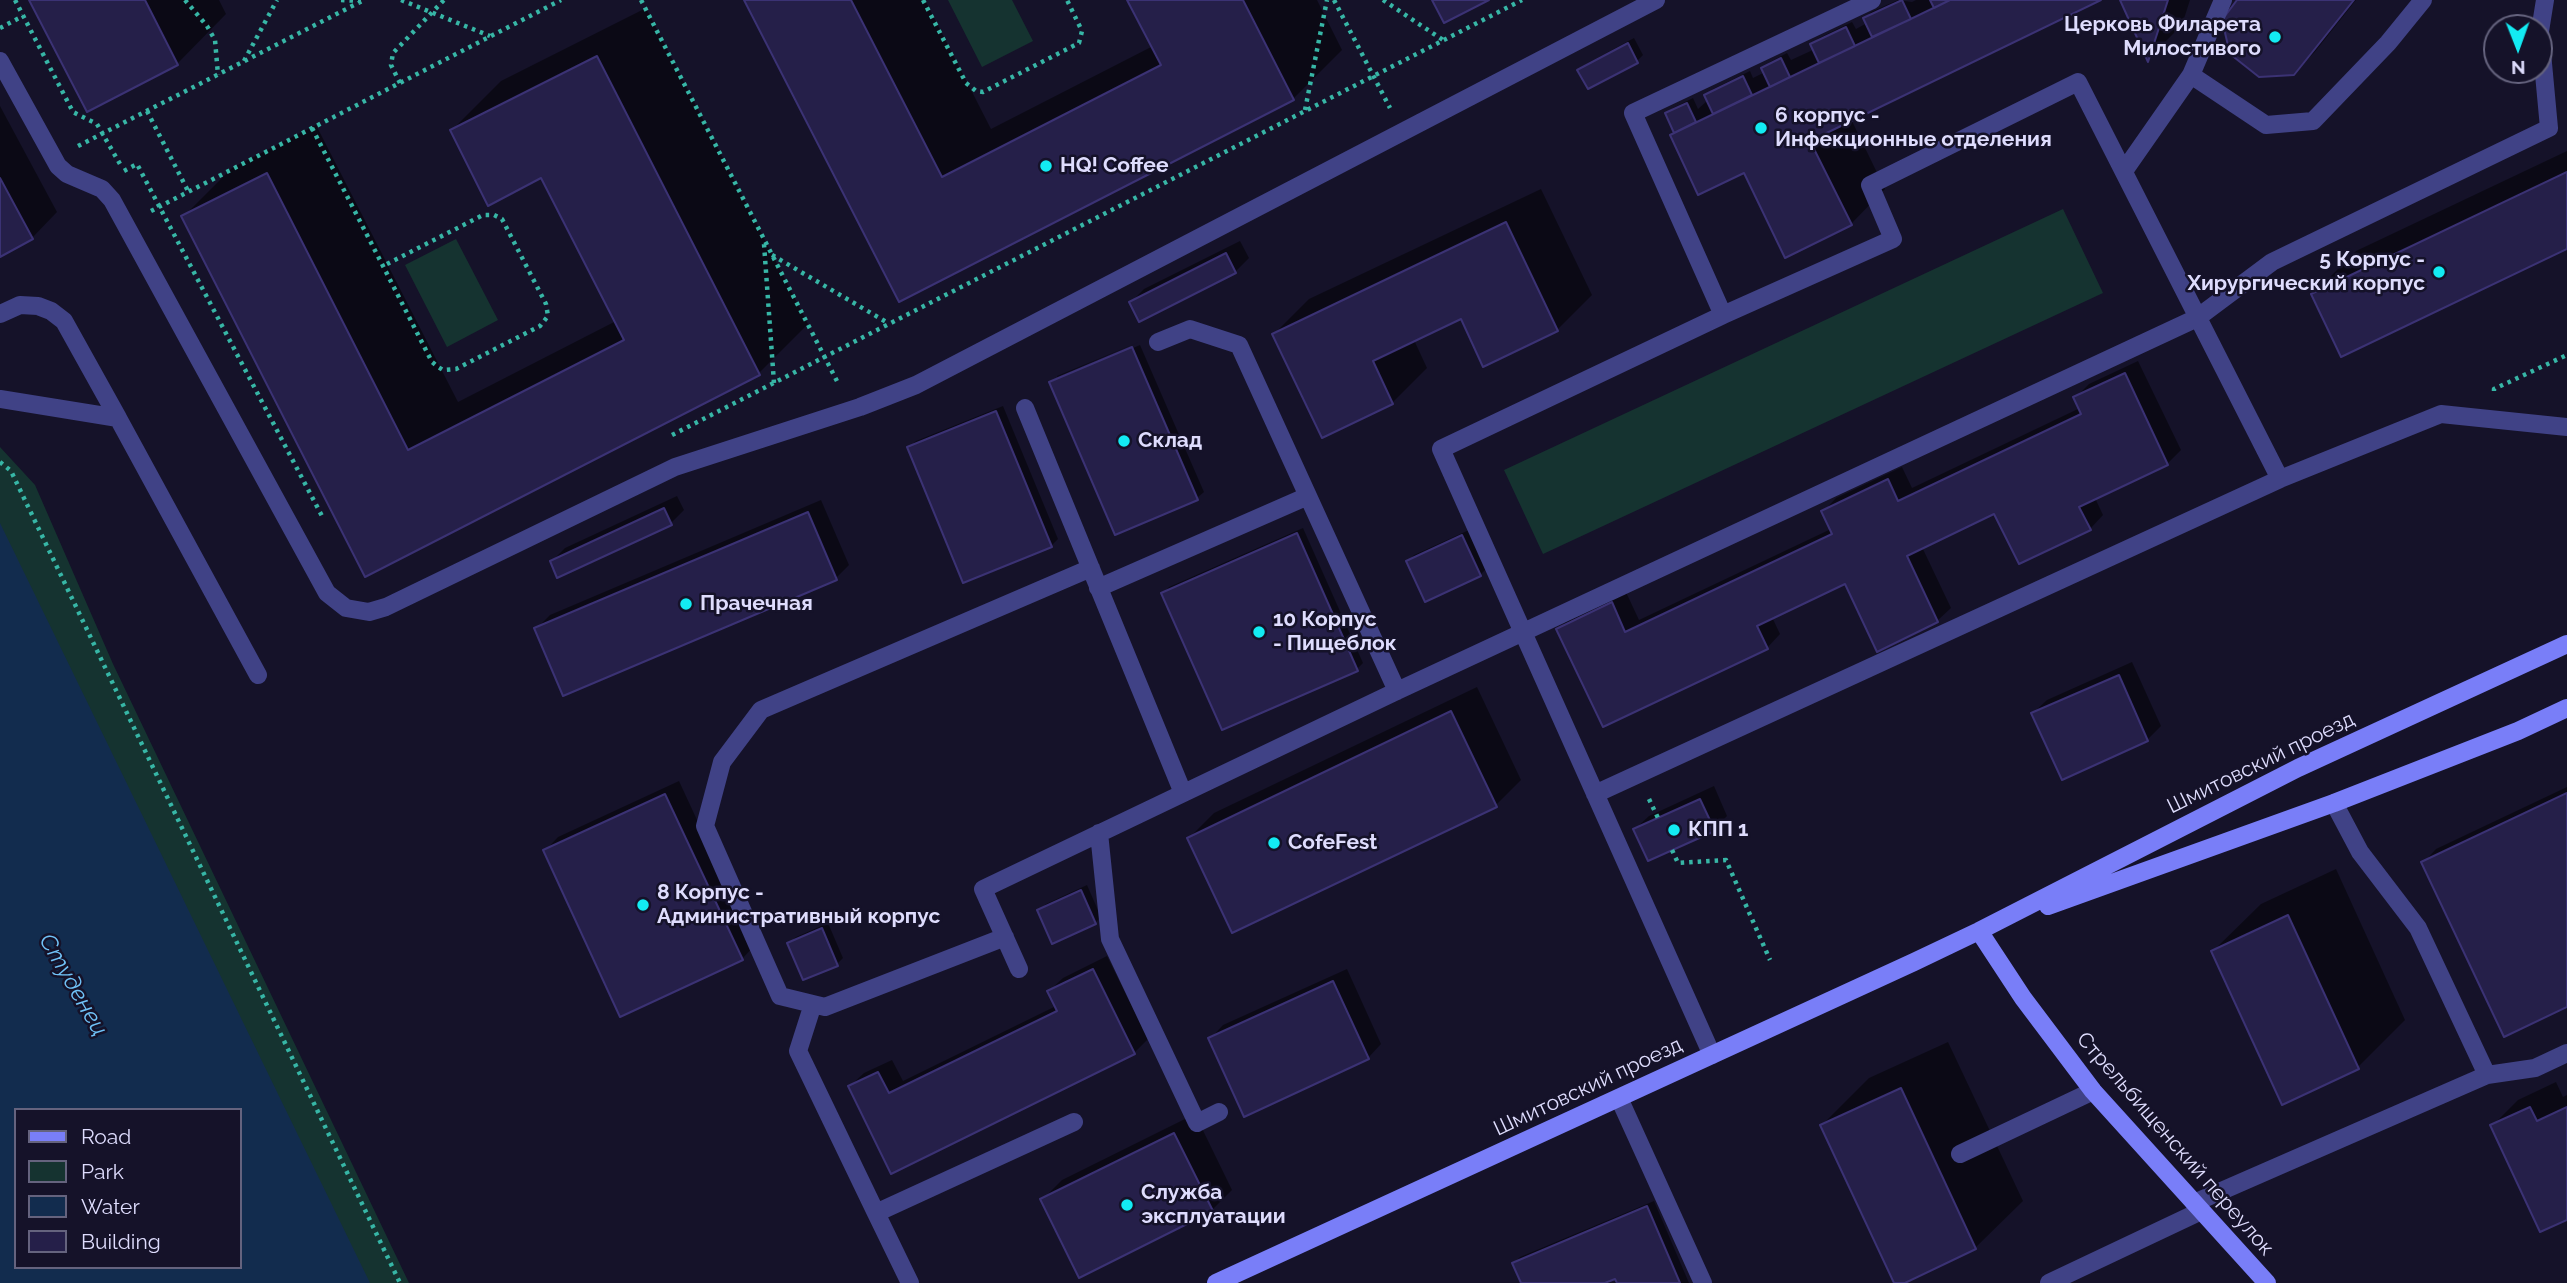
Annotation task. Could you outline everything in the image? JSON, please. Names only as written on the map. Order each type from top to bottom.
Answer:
[{"type":"main road","name":"Шмитовский проезд","points":[[1216,1283],[1979,931],[2298,768],[2567,643]]},
{"type":"main road","name":"Шмитовский проезд","points":[[1979,931],[2334,803],[2518,731],[2567,708]]},
{"type":"main road","name":"Стрельбищенский переулок","points":[[1979,931],[2023,998],[2093,1091],[2267,1283]]},
{"type":"lane","points":[[0,61],[54,159],[67,174],[91,183],[112,200],[327,593],[337,603],[357,612],[369,612],[386,607],[675,467],[851,410],[932,377],[1656,0]]},
{"type":"lane","points":[[1723,315],[1633,113],[1872,0]]},
{"type":"lane","points":[[2124,171],[2191,75],[2223,0]]},
{"type":"lane","points":[[2191,75],[2266,125],[2313,121],[2388,43],[2423,0]]},
{"type":"lane","points":[[1019,969],[982,889],[1397,691],[2197,318],[2272,262],[2549,128],[2540,31],[2545,0]]},
{"type":"lane","points":[[1712,1055],[1441,449],[1723,315],[1893,239],[1870,185],[2078,82],[2280,480]]},
{"type":"lane","points":[[0,314],[20,306],[38,306],[51,311],[64,321],[258,675]]},
{"type":"lane","points":[[1158,342],[1190,328],[1239,345],[1397,691]]},
{"type":"lane","points":[[0,399],[118,418]]},
{"type":"lane","points":[[1025,408],[1182,793]]},
{"type":"lane","points":[[1595,794],[2280,480],[2441,414],[2567,427]]},
{"type":"lane","points":[[1098,588],[1308,496]]},
{"type":"lane","points":[[1004,937],[825,1007],[780,996],[705,826],[722,762],[761,709],[1091,568]]},
{"type":"lane","points":[[2334,803],[2360,852],[2418,928],[2487,1075]]},
{"type":"lane","points":[[1098,833],[1110,939],[1197,1123],[1219,1112]]},
{"type":"lane","points":[[813,1004],[798,1051],[910,1283]]},
{"type":"lane","points":[[2049,1283],[2198,1207],[2487,1075],[2535,1068],[2567,1053]]},
{"type":"lane","points":[[1960,1154],[2093,1091]]},
{"type":"lane","points":[[1619,1098],[1703,1283]]},
{"type":"lane","points":[[876,1213],[1074,1122]]},
{"type":"path","points":[[15,0],[73,112],[97,124],[123,171],[137,164],[325,522]]},
{"type":"path","points":[[185,0],[215,40],[218,75]]},
{"type":"path","points":[[244,62],[276,0]]},
{"type":"path","points":[[341,0],[363,1]]},
{"type":"path","points":[[401,0],[490,36]]},
{"type":"path","points":[[400,83],[391,65],[393,53],[444,0]]},
{"type":"path","points":[[172,200],[561,0]]},
{"type":"path","points":[[641,0],[851,410]]},
{"type":"path","points":[[923,0],[966,83],[983,92],[1079,43],[1082,31],[1066,0]]},
{"type":"path","points":[[1305,110],[1327,0]]},
{"type":"path","points":[[1334,0],[1402,132]]},
{"type":"path","points":[[1383,0],[1443,40]]},
{"type":"path","points":[[671,435],[1522,0]]},
{"type":"path","points":[[54,159],[363,1]]},
{"type":"path","points":[[0,28],[23,16]]},
{"type":"path","points":[[147,111],[188,191]]},
{"type":"path","points":[[312,128],[432,362],[443,370],[456,369],[540,326],[548,316],[545,304],[502,219],[494,215],[483,215],[383,266]]},
{"type":"path","points":[[764,240],[774,383]]},
{"type":"path","points":[[772,254],[889,324]]},
{"type":"path","points":[[2495,420],[2494,389],[2567,355]]},
{"type":"path","points":[[0,462],[11,471],[17,483],[400,1283]]},
{"type":"path","points":[[1672,850],[1678,863],[1726,860],[1770,960]]},
{"type":"green space","points":[[948,0],[1012,0],[1033,41],[982,67]]},
{"type":"green space","points":[[2063,209],[2103,293],[1543,554],[1504,470]]},
{"type":"green space","points":[[456,239],[498,320],[447,347],[405,265]]},
{"type":"green space","points":[[0,447],[35,485],[113,664],[409,1283],[0,1283]]},
{"type":"water","name":"Студенец","points":[[0,523],[370,1283],[0,1283]]},
{"type":"building","points":[[29,0],[145,0],[178,65],[87,112]]},
{"type":"building","points":[[744,0],[851,0],[942,177],[1161,65],[1127,0],[1243,0],[1294,100],[899,302]]},
{"type":"building","points":[[1432,0],[1489,0],[1444,23]]},
{"type":"building","points":[[1902,0],[1911,19],[1872,37],[1863,18]]},
{"type":"building","points":[[1930,0],[1950,0],[1934,8]]},
{"type":"building","name":"6 корпус - Инфекционные отделения","points":[[1950,0],[2101,0],[1810,141],[1852,225],[1785,258],[1744,173],[1698,195],[1670,135]]},
{"type":"building","points":[[2120,0],[2168,0],[2148,62]]},
{"type":"building","name":"Церковь Филарета Милостивого","points":[[2237,0],[2354,0],[2294,75],[2259,77],[2230,54],[2222,20]]},
{"type":"building","points":[[1846,27],[1855,46],[1819,63],[1810,44]]},
{"type":"building","points":[[1628,43],[1638,63],[1588,89],[1577,70]]},
{"type":"building","points":[[597,56],[760,375],[365,577],[181,216],[267,173],[408,450],[624,340],[541,178],[488,206],[450,130]]},
{"type":"building","points":[[1781,58],[1790,77],[1770,87],[1761,68]]},
{"type":"building","points":[[1743,76],[1752,95],[1713,114],[1704,95]]},
{"type":"building","points":[[1687,103],[1696,122],[1674,133],[1665,113]]},
{"type":"building","name":"5 Корпус - Хирургический корпус","points":[[2567,172],[2567,249],[2341,357],[2311,294]]},
{"type":"building","points":[[0,178],[33,239],[0,257]]},
{"type":"building","points":[[1506,222],[1558,331],[1483,367],[1461,319],[1373,361],[1393,404],[1322,438],[1272,334]]},
{"type":"building","points":[[1226,253],[1236,273],[1139,322],[1129,302]]},
{"type":"building","name":"Склад","points":[[1132,347],[1198,500],[1115,535],[1049,382]]},
{"type":"building","points":[[2125,373],[2168,465],[2079,507],[2091,530],[2019,564],[1994,514],[1907,556],[1938,622],[1877,652],[1845,584],[1757,626],[1768,649],[1603,727],[1556,629],[1612,602],[1625,632],[1832,534],[1821,511],[1888,479],[1898,501],[2081,414],[2073,397]]},
{"type":"building","points":[[996,411],[1052,547],[963,583],[907,447]]},
{"type":"building","points":[[664,508],[672,525],[557,578],[550,561]]},
{"type":"building","name":"Прачечная","points":[[808,512],[837,580],[563,696],[534,628]]},
{"type":"building","name":"10 Корпус - Пищеблок","points":[[1297,533],[1358,671],[1222,730],[1161,593]]},
{"type":"building","points":[[1462,535],[1481,576],[1425,602],[1406,561]]},
{"type":"building","points":[[2119,675],[2148,741],[2062,780],[2031,713]]},
{"type":"building","points":[[1451,711],[1497,807],[1232,933],[1187,838]]},
{"type":"building","points":[[2567,793],[2567,1007],[2504,1037],[2421,862]]},
{"type":"building","name":"8 Корпус - Административный корпус","points":[[665,794],[743,960],[620,1017],[543,850]]},
{"type":"building","name":"КПП 1","points":[[1700,799],[1715,831],[1648,861],[1633,829]]},
{"type":"building","points":[[1081,890],[1096,924],[1052,944],[1037,910]]},
{"type":"building","points":[[2288,915],[2359,1069],[2282,1105],[2211,951]]},
{"type":"building","points":[[822,928],[838,966],[803,980],[787,943]]},
{"type":"building","points":[[1093,969],[1135,1054],[891,1174],[848,1086],[878,1072],[889,1093],[1057,1011],[1047,991]]},
{"type":"building","points":[[1333,981],[1369,1059],[1244,1117],[1208,1038]]},
{"type":"building","points":[[1901,1088],[1976,1249],[1905,1283],[1894,1283],[1820,1125]]},
{"type":"building","points":[[2530,1107],[2537,1121],[2567,1107],[2567,1220],[2540,1232],[2490,1125]]},
{"type":"building","name":"Служба эксплуатации","points":[[1174,1133],[1213,1211],[1079,1278],[1040,1199]]},
{"type":"building","points":[[1647,1206],[1680,1283],[1617,1283],[1615,1279],[1605,1283],[1521,1283],[1512,1263]]},
{"type":"place","name":"Церковь Филарета Милостивого","points":[[2275,37]]},
{"type":"place","name":"6 корпус - Инфекционные отделения","points":[[1761,128]]},
{"type":"place","name":"HQ! Coffee","points":[[1046,166]]},
{"type":"place","name":"5 Корпус - Хирургический корпус","points":[[2439,272]]},
{"type":"place","name":"Склад","points":[[1124,441]]},
{"type":"place","name":"Прачечная","points":[[686,604]]},
{"type":"place","name":"10 Корпус - Пищеблок","points":[[1259,632]]},
{"type":"place","name":"КПП 1","points":[[1674,830]]},
{"type":"place","name":"CofeFest","points":[[1274,843]]},
{"type":"place","name":"8 Корпус - Административный корпус","points":[[643,905]]},
{"type":"place","name":"Служба эксплуатации","points":[[1127,1205]]}]
